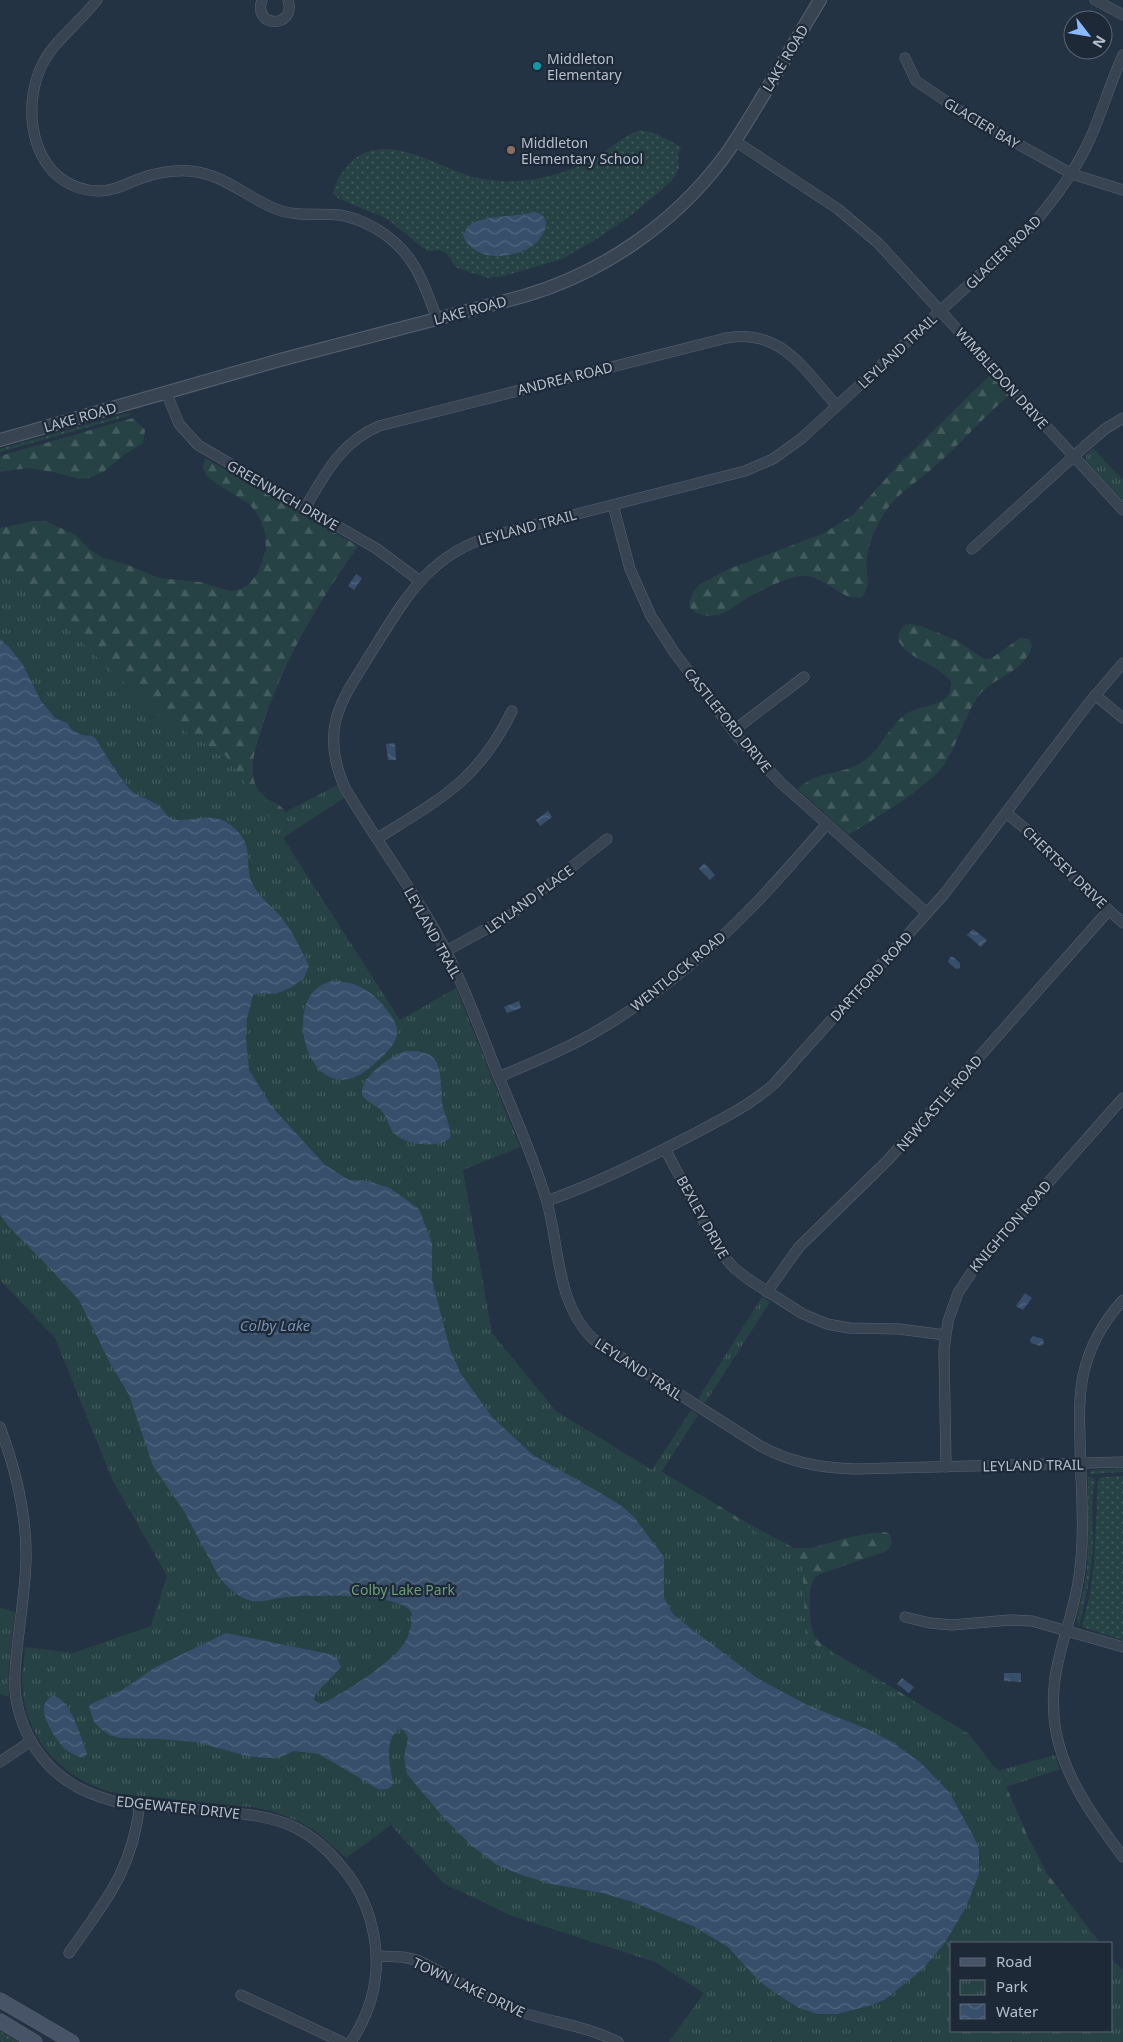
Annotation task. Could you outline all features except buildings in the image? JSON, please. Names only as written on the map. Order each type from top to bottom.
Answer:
[{"type":"main road","points":[[0,2000],[72,2042]]},
{"type":"main road","points":[[0,2021],[35,2042]]},
{"type":"street","points":[[97,0],[48,54],[37,76],[33,104],[34,133],[43,160],[52,172],[63,181],[76,187],[100,191],[110,190],[162,172],[192,171],[221,179],[282,211],[356,219],[383,232],[399,245],[413,261],[425,285],[436,319]]},
{"type":"street","points":[[258,1],[261,13],[273,22],[283,19],[289,11],[288,0]]},
{"type":"street","name":"LAKE ROAD","points":[[0,440],[166,392],[548,288],[583,273],[619,253],[655,228],[680,206],[715,168],[735,140],[820,0]]},
{"type":"street","points":[[1095,0],[1123,15]]},
{"type":"street","name":"GLACIER ROAD","points":[[941,310],[1023,236],[1059,194],[1089,142],[1123,55]]},
{"type":"street","name":"GLACIER BAY","points":[[905,58],[916,81],[971,118],[1072,174],[1123,190]]},
{"type":"street","name":"WIMBLEDON DRIVE","points":[[735,140],[851,219],[885,250],[1123,510]]},
{"type":"street","name":"LEYLAND TRAIL","points":[[941,310],[793,446],[762,464],[740,473],[504,532],[476,541],[446,558],[420,581],[402,605],[347,692],[335,726],[334,750],[342,778],[422,910],[446,952],[462,986],[535,1166],[547,1201],[569,1305],[582,1327],[604,1348],[757,1444],[787,1458],[810,1465],[832,1468],[946,1467],[1123,1462]]},
{"type":"street","name":"ANDREA ROAD","points":[[305,508],[339,454],[355,439],[378,426],[726,338],[753,336],[778,345],[790,355],[837,406]]},
{"type":"street","name":"GREENWICH DRIVE","points":[[166,392],[179,424],[193,441],[385,554],[420,581]]},
{"type":"street","points":[[972,550],[1074,456],[1105,429],[1123,418]]},
{"type":"street","name":"CASTLEFORD DRIVE","points":[[613,505],[630,569],[651,616],[674,652],[733,731],[767,770],[927,913]]},
{"type":"street","name":"DARTFORD ROAD","points":[[547,1201],[610,1177],[665,1149],[740,1109],[774,1084],[958,876],[1095,695],[1123,664]]},
{"type":"street","points":[[733,731],[804,677]]},
{"type":"street","points":[[1095,695],[1123,718]]},
{"type":"street","points":[[378,838],[443,797],[460,784],[487,755],[512,711]]},
{"type":"street","name":"CHERTSEY DRIVE","points":[[1006,813],[1037,838],[1080,884],[1123,923]]},
{"type":"street","name":"WENTLOCK ROAD","points":[[499,1076],[545,1057],[588,1036],[660,988],[749,910],[826,824]]},
{"type":"street","name":"LEYLAND PLACE","points":[[446,952],[508,917],[608,839]]},
{"type":"street","name":"NEWCASTLE ROAD","points":[[768,1292],[800,1248],[887,1161],[1109,910]]},
{"type":"street","name":"KNIGHTON ROAD","points":[[946,1467],[945,1335],[953,1304],[972,1270],[1123,1098]]},
{"type":"street","name":"BEXLEY DRIVE","points":[[665,1149],[723,1256],[740,1273],[768,1292],[803,1314],[827,1324],[849,1328],[899,1329],[945,1335]]},
{"type":"street","points":[[1123,1300],[1102,1327],[1086,1363],[1080,1400],[1081,1560],[1076,1596],[1057,1661],[1053,1706],[1058,1739],[1064,1761],[1077,1789],[1123,1857]]},
{"type":"street","name":"EDGEWATER DRIVE","points":[[0,1427],[17,1478],[25,1529],[25,1578],[15,1689],[17,1707],[31,1741],[52,1768],[78,1787],[116,1802],[251,1814],[296,1828],[315,1840],[333,1856],[362,1895],[370,1916],[377,1956],[374,1990],[369,2010],[351,2042]]},
{"type":"street","points":[[905,1617],[930,1623],[952,1625],[1024,1620],[1044,1623],[1123,1647]]},
{"type":"street","points":[[0,1762],[31,1741]]},
{"type":"street","points":[[69,1954],[120,1879],[134,1844],[140,1804]]},
{"type":"street","name":"TOWN LAKE DRIVE","points":[[377,1956],[417,1960],[510,2008],[529,2015],[596,2032],[618,2042]]},
{"type":"street","points":[[240,1995],[342,2042]]},
{"type":"green space","points":[[640,130],[657,134],[681,147],[678,154],[679,169],[671,182],[630,216],[595,240],[562,259],[504,276],[488,278],[457,268],[447,254],[440,250],[427,251],[386,218],[339,199],[333,194],[339,178],[349,164],[363,154],[378,149],[410,153],[478,178],[519,181],[548,176],[577,167]]},
{"type":"green space","points":[[990,375],[1002,388],[1001,390],[1009,395],[944,458],[899,496],[887,509],[877,526],[869,546],[866,562],[868,582],[862,597],[854,598],[822,581],[805,576],[795,577],[772,586],[720,614],[706,616],[691,609],[689,603],[691,597],[695,589],[702,583],[729,569],[824,533],[853,515],[899,464]]},
{"type":"green space","points":[[129,413],[131,415],[0,452],[0,449]]},
{"type":"green space","points":[[133,418],[145,430],[143,443],[125,454],[102,473],[81,479],[28,468],[0,472],[0,456]]},
{"type":"green space","points":[[1093,448],[1123,480],[1123,501],[1086,461],[1086,455]]},
{"type":"green space","points":[[205,458],[358,546],[315,612],[290,658],[269,706],[257,743],[253,774],[257,788],[265,797],[280,806],[286,814],[273,826],[0,628],[0,528],[34,521],[45,521],[76,535],[89,549],[101,557],[128,565],[159,578],[200,582],[230,591],[241,589],[248,585],[258,573],[266,549],[265,531],[257,513],[249,504],[206,475],[203,467]]},
{"type":"green space","name":"Colby Lake","points":[[0,565],[161,718],[225,755],[271,820],[337,785],[344,798],[283,838],[400,1020],[456,988],[520,1147],[463,1170],[492,1333],[556,1411],[652,1470],[691,1410],[698,1415],[660,1474],[802,1560],[806,1639],[969,1736],[994,1772],[1055,1755],[1060,1769],[1003,1788],[1041,1873],[1096,1942],[950,1942],[950,2032],[1113,2032],[1113,1961],[1123,1970],[1123,2042],[669,2042],[704,1993],[655,1962],[512,1916],[443,1883],[391,1825],[346,1858],[318,1833],[300,1822],[272,1811],[251,1807],[123,1794],[87,1783],[71,1773],[56,1761],[44,1746],[34,1730],[27,1712],[22,1676],[25,1647],[73,1653],[151,1626],[167,1576],[113,1481],[55,1338],[0,1280]]},
{"type":"green space","points":[[910,624],[921,626],[956,640],[984,659],[992,658],[1020,638],[1029,639],[1032,646],[1023,662],[980,694],[970,709],[949,757],[936,774],[900,802],[849,835],[798,789],[821,775],[845,770],[861,763],[874,752],[896,723],[908,713],[936,704],[947,697],[951,682],[946,676],[904,649],[899,642],[900,630]]},
{"type":"green space","points":[[762,1297],[770,1302],[705,1403],[698,1399]]},
{"type":"green space","points":[[1123,1468],[1123,1472],[1088,1474],[1093,1470]]},
{"type":"green space","points":[[659,1470],[749,1524],[794,1548],[812,1548],[872,1533],[885,1532],[890,1534],[892,1544],[887,1551],[820,1574],[814,1579],[810,1602],[810,1619],[813,1633],[823,1645],[969,1734],[1003,1777],[854,1693],[651,1484]]},
{"type":"green space","points":[[1123,1476],[1123,1640],[1082,1627],[1090,1594],[1094,1565],[1098,1481],[1102,1477]]},
{"type":"green space","points":[[1088,1477],[1095,1480],[1092,1505],[1093,1546],[1088,1586],[1079,1626],[1078,1613],[1085,1585],[1088,1558]]},
{"type":"green space","points":[[0,1608],[15,1612],[8,1673],[9,1697],[0,1694]]},
{"type":"green space","points":[[1005,1784],[1028,1837],[1046,1872],[1099,1942],[1079,1942],[995,1787]]},
{"type":"green space","points":[[0,2031],[19,2042],[0,2042]]},
{"type":"water","points":[[535,212],[545,218],[546,228],[532,246],[514,254],[493,256],[484,254],[468,244],[463,235],[469,225],[479,220]]},
{"type":"water","points":[[356,574],[362,578],[354,590],[348,586]]},
{"type":"water","name":"Colby Lake","points":[[0,639],[23,665],[41,701],[55,718],[67,723],[72,730],[96,739],[119,775],[133,792],[160,807],[174,820],[218,819],[225,821],[240,834],[247,848],[250,877],[253,885],[262,898],[281,917],[309,966],[304,978],[290,988],[275,994],[260,993],[253,995],[247,1018],[246,1039],[249,1070],[273,1108],[325,1165],[349,1180],[367,1181],[390,1188],[419,1209],[432,1243],[432,1280],[450,1349],[461,1374],[492,1417],[533,1455],[599,1492],[623,1507],[634,1517],[664,1557],[664,1598],[673,1614],[757,1678],[807,1705],[867,1729],[892,1742],[921,1763],[949,1792],[975,1839],[979,1850],[979,1874],[966,1907],[946,1941],[923,1969],[884,2000],[837,2014],[818,2014],[799,2008],[758,1980],[728,1947],[693,1926],[630,1901],[602,1893],[551,1884],[497,1865],[472,1846],[444,1818],[407,1774],[404,1757],[408,1738],[404,1730],[400,1729],[394,1734],[389,1747],[393,1784],[388,1788],[378,1789],[319,1754],[294,1751],[280,1757],[247,1756],[196,1742],[121,1738],[109,1735],[94,1722],[89,1707],[91,1704],[122,1690],[154,1668],[226,1633],[329,1654],[337,1658],[341,1667],[315,1695],[314,1700],[321,1704],[356,1684],[393,1656],[407,1638],[412,1615],[403,1606],[390,1601],[353,1596],[286,1597],[252,1601],[238,1595],[226,1585],[219,1577],[184,1511],[153,1466],[129,1395],[110,1363],[79,1300],[9,1227],[0,1215]]},
{"type":"water","points":[[395,743],[396,760],[388,760],[386,744]]},
{"type":"water","points":[[548,811],[552,817],[540,826],[536,820]]},
{"type":"water","points":[[704,863],[715,875],[710,880],[699,869]]},
{"type":"water","points":[[973,929],[987,940],[981,947],[967,935]]},
{"type":"water","points":[[950,957],[953,957],[960,963],[960,968],[956,969],[948,962]]},
{"type":"water","points":[[333,981],[351,984],[374,996],[387,1009],[397,1027],[397,1035],[391,1048],[370,1068],[355,1077],[337,1079],[322,1072],[311,1058],[305,1040],[303,1020],[307,1002],[317,988]]},
{"type":"water","points":[[519,1001],[521,1008],[507,1013],[504,1007]]},
{"type":"water","points":[[406,1051],[429,1055],[439,1067],[443,1107],[449,1126],[450,1138],[438,1144],[413,1143],[399,1137],[394,1133],[380,1109],[362,1095],[366,1081],[377,1068],[392,1057]]},
{"type":"water","points":[[1025,1293],[1032,1298],[1023,1310],[1016,1306]]},
{"type":"water","points":[[1033,1336],[1043,1339],[1044,1344],[1040,1346],[1031,1343],[1030,1339]]},
{"type":"water","points":[[1004,1673],[1021,1673],[1021,1682],[1004,1681]]},
{"type":"water","points":[[902,1678],[914,1687],[909,1693],[897,1684]]},
{"type":"water","points":[[53,1696],[59,1698],[70,1711],[87,1754],[83,1758],[65,1749],[47,1722],[44,1707],[47,1700]]},
{"type":"place","name":"Middleton Elementary","points":[[537,66]]},
{"type":"place","name":"Middleton Elementary School","points":[[511,150]]},
{"type":"park label","name":"Colby Lake Park","points":[[403,1589]]}]
